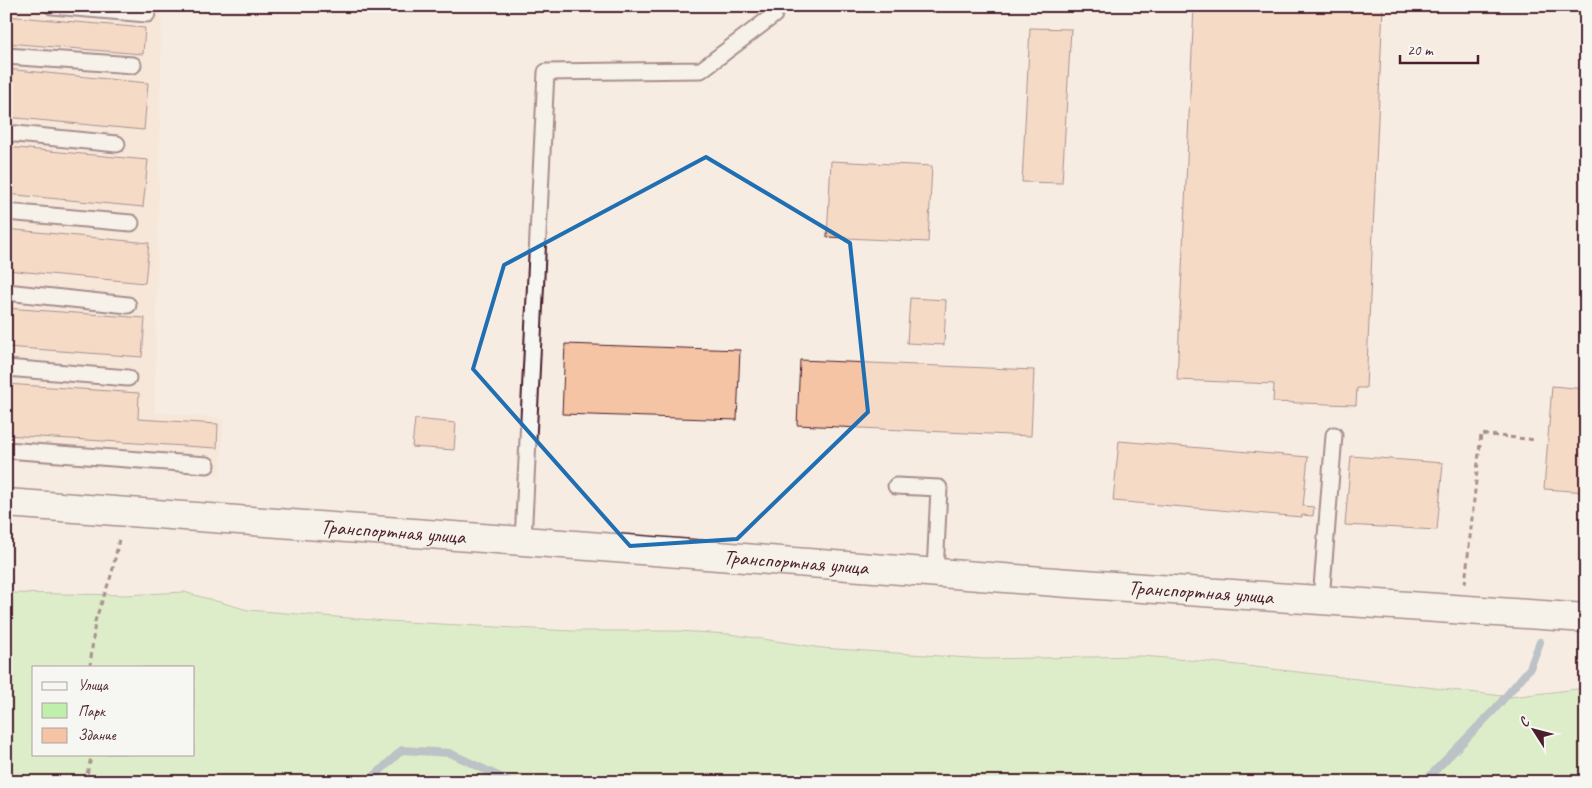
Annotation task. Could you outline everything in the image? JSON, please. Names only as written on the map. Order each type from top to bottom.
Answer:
[{"type":"street","name":"Транспортная улица","points":[[6,504],[935,573],[1586,618]]},
{"type":"lane","points":[[52,6],[147,14]]},
{"type":"lane","points":[[523,541],[546,72],[701,70],[774,15],[775,6]]},
{"type":"lane","points":[[6,56],[133,65]]},
{"type":"lane","points":[[6,134],[117,144]]},
{"type":"lane","points":[[6,212],[131,223]]},
{"type":"lane","points":[[6,292],[128,305]]},
{"type":"lane","points":[[6,368],[128,378]]},
{"type":"lane","points":[[1321,600],[1334,435]]},
{"type":"lane","points":[[6,450],[207,465]]},
{"type":"lane","points":[[896,486],[940,488],[935,573]]},
{"type":"path","points":[[1462,610],[1481,434],[1536,440]]},
{"type":"path","points":[[90,666],[95,621],[112,573],[126,512]]},
{"type":"path","points":[[85,782],[92,756]]},
{"type":"highlighted area","points":[[706,157],[850,243],[868,412],[737,539],[630,546],[473,369],[504,265]]},
{"type":"shaded area","points":[[6,6],[162,6],[155,412],[224,418],[220,475],[6,461]]},
{"type":"green space","points":[[184,592],[248,610],[386,621],[570,631],[676,631],[729,634],[822,648],[984,659],[1143,656],[1221,663],[1511,697],[1586,688],[1586,782],[6,782],[6,593],[126,595]]},
{"type":"building","points":[[1194,6],[1383,6],[1366,388],[1357,388],[1356,405],[1273,402],[1274,384],[1177,380]]},
{"type":"building","points":[[6,16],[145,28],[143,54],[6,43]]},
{"type":"building","points":[[1030,28],[1071,29],[1062,183],[1022,182]]},
{"type":"building","points":[[6,69],[148,83],[144,130],[6,117]]},
{"type":"building","points":[[6,147],[148,160],[143,207],[6,194]]},
{"type":"building","points":[[831,161],[932,166],[928,242],[827,237]]},
{"type":"building","points":[[6,229],[149,243],[145,283],[6,270]]},
{"type":"building","points":[[910,298],[946,300],[944,345],[907,343]]},
{"type":"building","points":[[6,308],[145,318],[142,357],[6,347]]},
{"type":"building","points":[[565,344],[740,350],[737,420],[562,414]]},
{"type":"building","points":[[800,360],[1034,370],[1031,436],[797,425]]},
{"type":"building","points":[[6,384],[139,393],[138,419],[218,424],[217,448],[6,435]]},
{"type":"building","points":[[1552,386],[1586,389],[1586,492],[1544,489]]},
{"type":"building","points":[[415,419],[456,423],[454,450],[412,447]]},
{"type":"building","points":[[1119,441],[1308,457],[1303,506],[1314,507],[1313,516],[1302,515],[1302,517],[1113,501]]},
{"type":"building","points":[[1351,456],[1443,463],[1437,530],[1345,525]]},
{"type":"waterway","points":[[1424,782],[1495,709],[1530,668],[1540,642]]},
{"type":"waterway","points":[[368,782],[402,750],[450,753],[511,782]]}]
